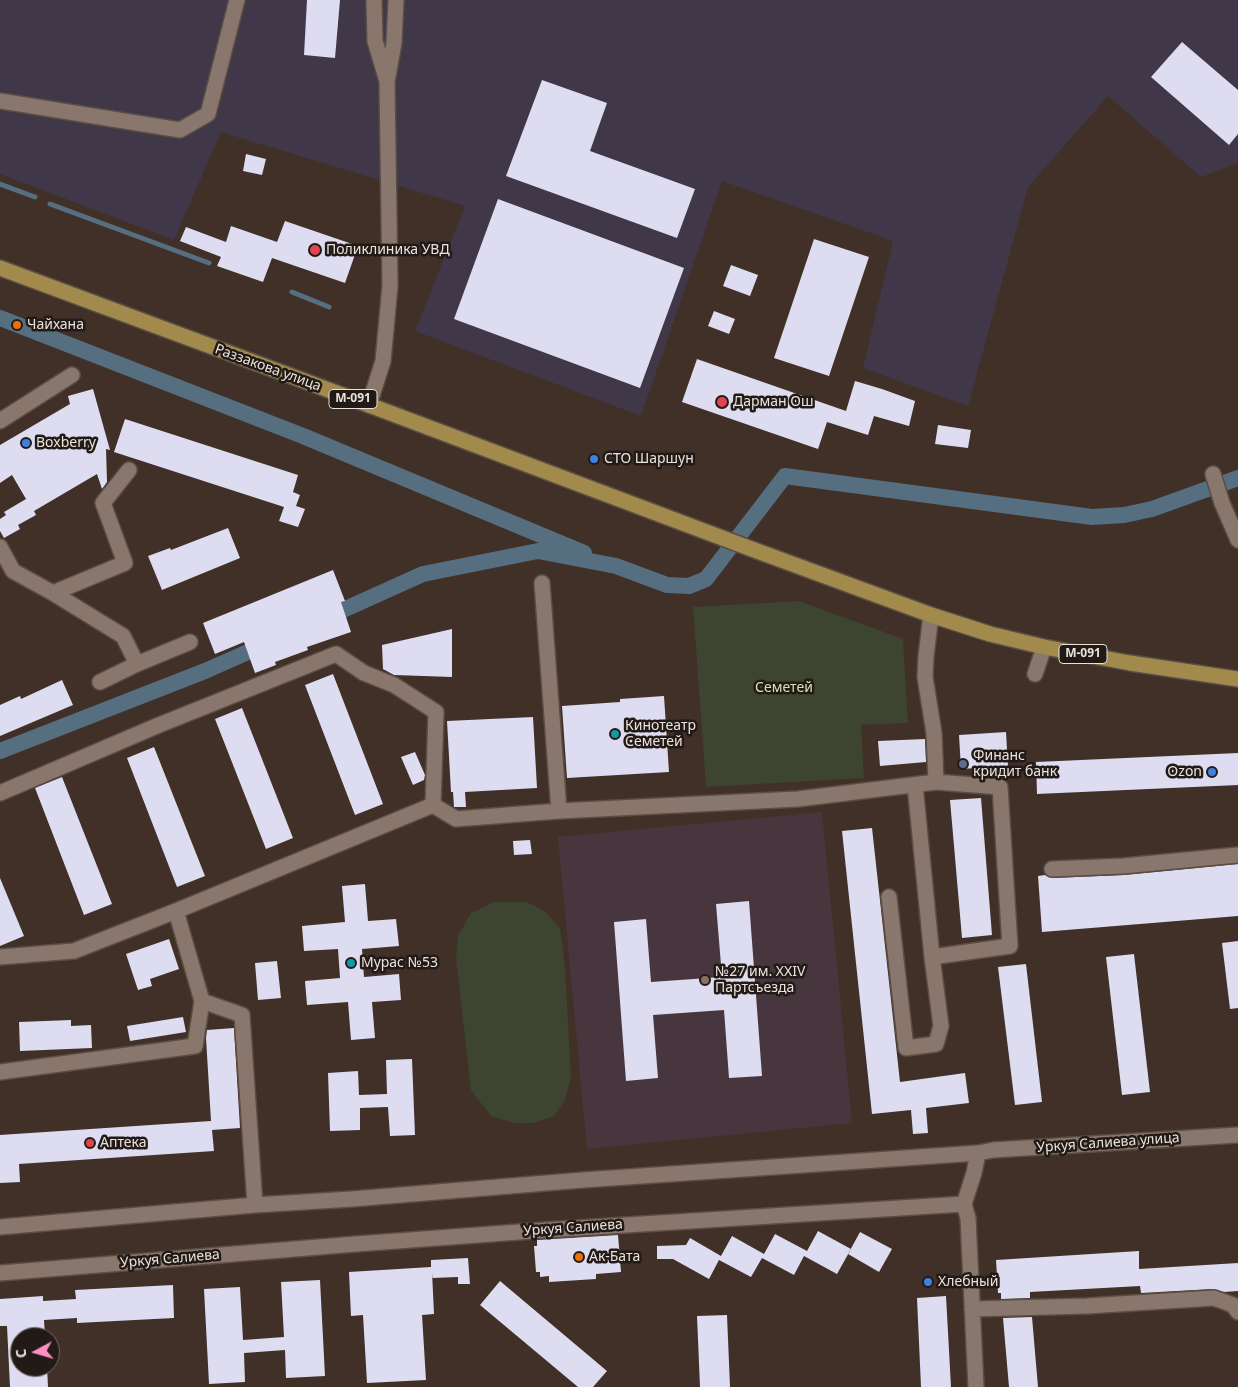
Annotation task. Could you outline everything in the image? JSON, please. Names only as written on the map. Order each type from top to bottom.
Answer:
[{"type":"main road","name":"Раззакова улица","points":[[0,268],[931,615]]},
{"type":"main road","name":"М-091","points":[[931,615],[990,634],[1044,647],[1130,663],[1238,679]]},
{"type":"street","points":[[0,101],[180,130],[208,114],[238,0]]},
{"type":"street","points":[[374,0],[375,40],[387,82]]},
{"type":"street","points":[[369,405],[382,361],[390,286],[387,82],[394,43],[396,0]]},
{"type":"street","points":[[0,421],[72,376]]},
{"type":"street","points":[[53,593],[125,562],[103,503],[129,470]]},
{"type":"street","points":[[1213,474],[1222,503],[1238,540]]},
{"type":"street","points":[[0,547],[13,571],[123,636],[137,664]]},
{"type":"street","points":[[542,583],[559,811]]},
{"type":"street","points":[[931,615],[925,677],[934,733],[936,782]]},
{"type":"street","points":[[100,682],[190,642]]},
{"type":"street","points":[[1035,674],[1044,647]]},
{"type":"street","points":[[0,793],[159,724],[336,654],[364,673],[394,685],[436,712],[433,805]]},
{"type":"street","points":[[433,805],[456,819],[559,811],[798,799],[936,782],[1000,787],[1010,946],[932,957]]},
{"type":"street","points":[[889,898],[906,1048],[936,1044],[941,1026],[932,957],[915,785]]},
{"type":"street","points":[[0,957],[74,950],[176,912],[433,805]]},
{"type":"street","points":[[1052,869],[1123,866],[1238,855]]},
{"type":"street","points":[[0,1072],[195,1046],[202,1001],[176,912]]},
{"type":"street","points":[[202,1001],[242,1014],[255,1205]]},
{"type":"street","name":"Уркуя Салиева улица","points":[[978,1153],[993,1150],[1238,1135]]},
{"type":"street","points":[[0,1227],[602,1178],[978,1153],[964,1204],[968,1218],[976,1387]]},
{"type":"street","name":"Уркуя Салиева","points":[[0,1272],[507,1233],[964,1204]]},
{"type":"street","points":[[972,1309],[1087,1306],[1214,1298],[1233,1305],[1238,1312]]},
{"type":"shaded area","points":[[0,0],[1238,0],[1238,163],[1201,177],[1108,96],[1028,187],[968,406],[863,368],[893,241],[722,181],[641,416],[415,331],[465,206],[221,132],[174,240],[0,174]]},
{"type":"shaded area","name":"№27 им. XXIV Партсъезда","points":[[822,812],[852,1123],[587,1149],[558,837]]},
{"type":"green space","name":"Семетей","points":[[799,601],[903,639],[908,723],[861,725],[864,778],[706,787],[693,607]]},
{"type":"green space","points":[[494,902],[527,902],[546,912],[560,928],[565,967],[571,1077],[565,1100],[554,1116],[533,1123],[513,1123],[491,1116],[471,1090],[456,958],[458,936],[471,913]]},
{"type":"building","points":[[307,0],[340,0],[335,58],[304,55]]},
{"type":"building","points":[[1182,42],[1238,90],[1238,134],[1229,145],[1151,77]]},
{"type":"building","points":[[542,80],[607,103],[590,151],[695,189],[677,238],[506,176]]},
{"type":"building","points":[[246,154],[266,159],[262,175],[243,171]]},
{"type":"building","points":[[498,199],[684,268],[640,388],[454,319]]},
{"type":"building","points":[[285,221],[358,246],[345,283],[272,258],[263,282],[217,266],[221,257],[180,241],[186,227],[226,242],[231,226],[277,242]]},
{"type":"building","points":[[814,239],[869,257],[829,376],[774,358]]},
{"type":"building","points":[[731,265],[758,275],[750,296],[723,286]]},
{"type":"building","points":[[714,311],[735,319],[729,334],[708,326]]},
{"type":"building","points":[[697,359],[846,411],[855,381],[882,389],[915,401],[909,426],[874,416],[868,435],[827,422],[818,449],[682,402]]},
{"type":"building","points":[[93,389],[110,450],[106,449],[107,482],[102,489],[97,474],[34,511],[36,515],[18,525],[20,529],[4,538],[0,531],[0,519],[6,515],[4,512],[26,499],[12,475],[0,483],[0,445],[70,404],[68,396]]},
{"type":"building","points":[[125,419],[298,475],[293,492],[300,495],[296,506],[305,509],[298,527],[279,521],[284,507],[114,452]]},
{"type":"building","points":[[938,425],[971,430],[968,448],[935,444]]},
{"type":"building","points":[[228,528],[240,558],[162,590],[148,556],[170,548],[171,550]]},
{"type":"building","points":[[333,570],[345,601],[341,602],[351,632],[307,647],[308,650],[275,662],[276,665],[255,673],[244,642],[215,654],[203,623]]},
{"type":"building","points":[[452,629],[452,677],[394,675],[383,669],[382,645]]},
{"type":"building","points":[[333,674],[383,804],[355,815],[305,685]]},
{"type":"building","points":[[62,680],[73,705],[0,736],[0,705],[20,696],[21,699]]},
{"type":"building","name":"Кинотеатр Семетей","points":[[664,696],[669,772],[567,778],[562,706],[620,702],[620,699]]},
{"type":"building","points":[[242,708],[293,838],[266,849],[215,719]]},
{"type":"building","points":[[533,717],[537,788],[465,792],[466,807],[454,807],[453,792],[451,792],[447,721]]},
{"type":"building","points":[[1006,732],[1008,766],[961,769],[959,735]]},
{"type":"building","points":[[925,739],[926,762],[880,766],[878,741]]},
{"type":"building","points":[[154,747],[205,876],[177,887],[127,758]]},
{"type":"building","points":[[415,752],[425,775],[424,780],[413,785],[401,757]]},
{"type":"building","points":[[1238,753],[1238,785],[1037,794],[1036,762]]},
{"type":"building","points":[[62,777],[112,904],[84,915],[35,788]]},
{"type":"building","points":[[981,798],[992,935],[962,938],[950,800]]},
{"type":"building","points":[[872,828],[900,1082],[965,1073],[969,1103],[926,1108],[928,1133],[913,1134],[911,1110],[872,1114],[842,831]]},
{"type":"building","points":[[530,840],[532,854],[514,855],[513,841]]},
{"type":"building","points":[[1238,864],[1238,916],[1042,932],[1038,876],[1045,875],[1052,878],[1124,875]]},
{"type":"building","points":[[0,878],[24,936],[0,946]]},
{"type":"building","name":"Мурас №53","points":[[365,884],[368,921],[396,919],[399,946],[362,949],[364,977],[399,974],[401,1000],[372,1002],[375,1038],[351,1040],[348,1002],[307,1005],[305,981],[340,978],[338,949],[304,951],[302,926],[345,922],[342,886]]},
{"type":"building","points":[[749,901],[762,1076],[729,1078],[724,1010],[653,1015],[658,1078],[626,1081],[614,922],[646,919],[651,982],[722,977],[716,904]]},
{"type":"building","points":[[169,939],[179,969],[150,979],[152,986],[138,990],[126,954]]},
{"type":"building","points":[[1238,941],[1238,1008],[1230,1009],[1222,943]]},
{"type":"building","points":[[1134,954],[1150,1092],[1122,1095],[1106,957]]},
{"type":"building","points":[[277,961],[281,998],[258,1000],[255,963]]},
{"type":"building","points":[[1026,964],[1042,1102],[1015,1105],[998,967]]},
{"type":"building","points":[[183,1017],[186,1032],[130,1041],[127,1026]]},
{"type":"building","points":[[71,1020],[71,1026],[91,1025],[92,1048],[20,1051],[19,1022]]},
{"type":"building","points":[[234,1028],[240,1128],[212,1130],[214,1151],[19,1164],[20,1182],[0,1183],[0,1135],[211,1121],[207,1030]]},
{"type":"building","points":[[412,1059],[415,1135],[390,1136],[388,1107],[360,1108],[360,1130],[330,1131],[328,1073],[358,1071],[359,1095],[387,1094],[386,1060]]},
{"type":"building","points":[[818,1231],[851,1249],[837,1274],[804,1256],[794,1275],[762,1258],[751,1277],[719,1260],[709,1279],[673,1259],[657,1259],[657,1246],[686,1245],[690,1238],[721,1256],[732,1236],[764,1254],[775,1234],[807,1251]]},
{"type":"building","points":[[860,1232],[892,1249],[879,1272],[848,1254]]},
{"type":"building","points":[[618,1235],[621,1272],[596,1274],[596,1279],[549,1282],[549,1276],[540,1277],[540,1272],[536,1272],[534,1246],[537,1246],[537,1240]]},
{"type":"building","points":[[1139,1251],[1139,1269],[1238,1263],[1238,1291],[1224,1292],[1213,1289],[1141,1293],[1140,1286],[1030,1292],[1030,1298],[1001,1299],[1001,1293],[998,1293],[996,1260]]},
{"type":"building","points":[[468,1258],[470,1284],[458,1284],[458,1277],[432,1278],[434,1314],[422,1315],[426,1380],[367,1383],[363,1315],[351,1316],[349,1272],[431,1267],[431,1260]]},
{"type":"building","points":[[320,1280],[325,1376],[286,1378],[285,1350],[244,1353],[245,1382],[209,1384],[204,1289],[240,1287],[243,1340],[284,1337],[281,1282]]},
{"type":"building","points":[[500,1281],[607,1371],[593,1387],[578,1387],[480,1305]]},
{"type":"building","points":[[173,1285],[174,1318],[77,1323],[77,1318],[44,1320],[44,1327],[10,1327],[10,1377],[48,1377],[48,1387],[10,1387],[7,1326],[0,1326],[0,1299],[43,1296],[43,1301],[76,1299],[75,1290]]},
{"type":"building","points":[[946,1296],[951,1387],[921,1387],[917,1298]]},
{"type":"building","points":[[727,1315],[730,1387],[700,1387],[697,1316]]},
{"type":"building","points":[[1032,1317],[1038,1387],[1009,1387],[1003,1318]]},
{"type":"waterway","points":[[0,184],[35,197]]},
{"type":"waterway","points":[[50,204],[209,263]]},
{"type":"waterway","points":[[292,292],[329,307]]},
{"type":"waterway","points":[[0,318],[303,436],[584,553]]},
{"type":"waterway","points":[[323,619],[423,574],[538,551],[616,566],[667,585],[689,586],[706,579],[785,476],[1092,517],[1124,515],[1152,509],[1238,478]]},
{"type":"waterway","points":[[0,751],[205,671],[266,644]]},
{"type":"place","name":"Поликлиника УВД","points":[[315,250]]},
{"type":"place","name":"Чайхана","points":[[17,325]]},
{"type":"place","name":"Дарман Ош","points":[[722,402]]},
{"type":"place","name":"Boxberry","points":[[26,443]]},
{"type":"place","name":"СТО Шаршун","points":[[594,459]]},
{"type":"place","name":"Кинотеатр Семетей","points":[[615,734]]},
{"type":"place","name":"Финанс кридит банк","points":[[963,764]]},
{"type":"place","name":"Ozon","points":[[1212,772]]},
{"type":"place","name":"Мурас №53","points":[[351,963]]},
{"type":"place","name":"№27 им. XXIV Партсъезда","points":[[705,980]]},
{"type":"place","name":"Аптека","points":[[90,1143]]},
{"type":"place","name":"Ак-Бата","points":[[579,1257]]},
{"type":"place","name":"Хлебный","points":[[928,1282]]}]
